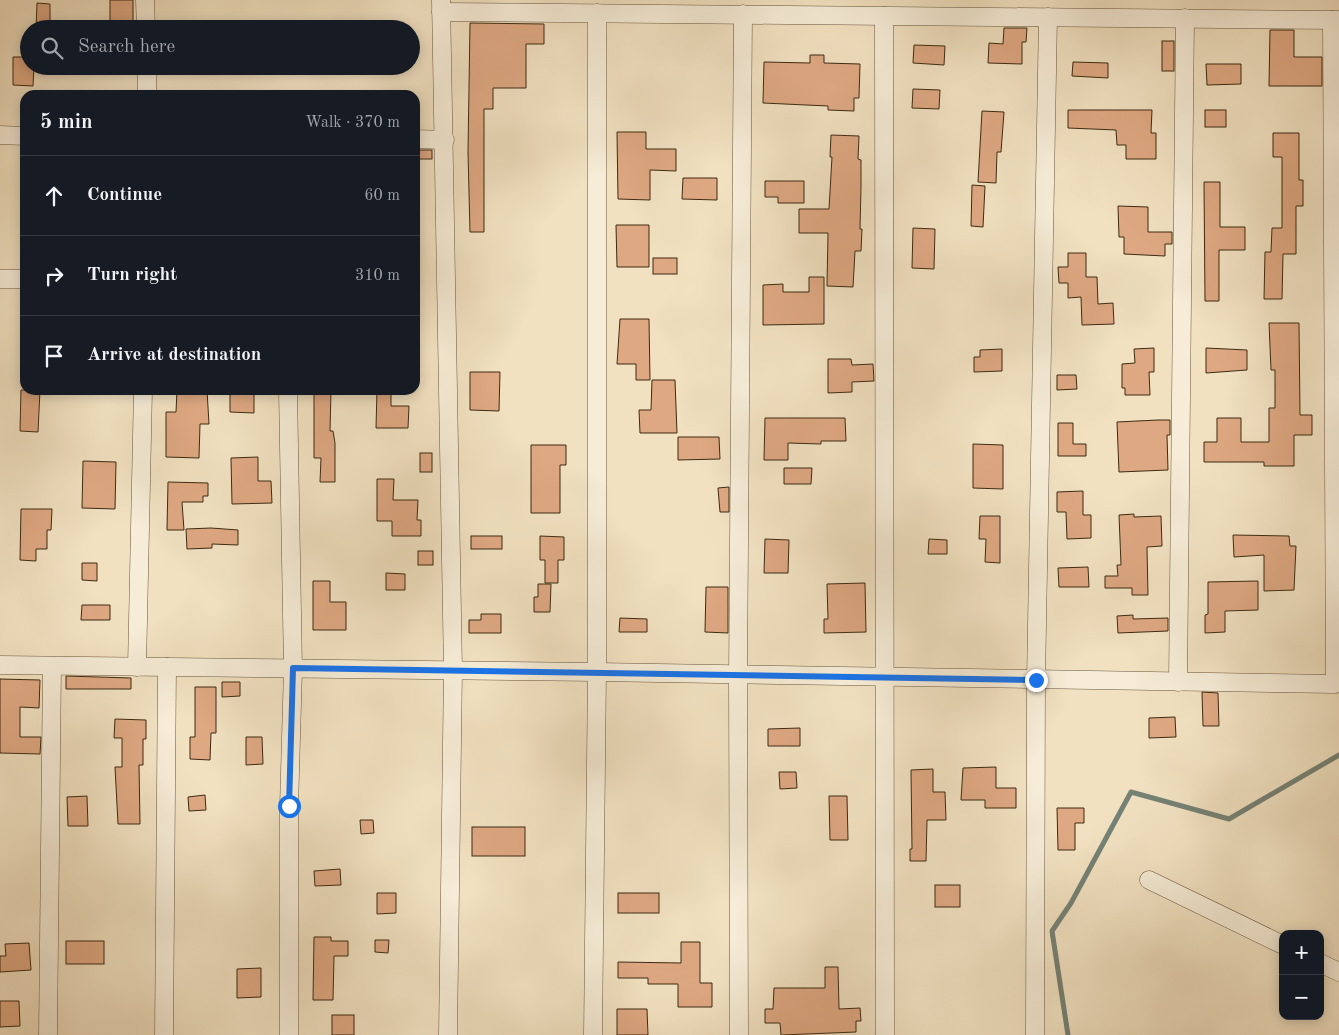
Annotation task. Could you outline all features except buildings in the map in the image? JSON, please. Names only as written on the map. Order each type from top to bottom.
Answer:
[{"type":"street","points":[[146,0],[146,20]]},
{"type":"street","points":[[0,665],[293,668],[453,670],[597,672],[738,676],[1335,684],[1336,20],[597,13],[441,6],[445,140],[453,670],[448,1035]]},
{"type":"street","points":[[593,1035],[597,672],[597,13]]},
{"type":"street","points":[[739,1035],[738,676],[743,14]]},
{"type":"street","points":[[884,16],[885,1035]]},
{"type":"street","points":[[1035,1035],[1036,680],[1048,17]]},
{"type":"street","points":[[1178,682],[1185,18]]},
{"type":"street","points":[[147,75],[148,90]]},
{"type":"street","points":[[0,135],[20,136]]},
{"type":"street","points":[[420,139],[445,140]]},
{"type":"street","points":[[0,279],[20,279]]},
{"type":"street","points":[[137,667],[143,395]]},
{"type":"street","points":[[288,395],[293,668],[289,806],[289,1035]]},
{"type":"street","points":[[48,1035],[52,666]]},
{"type":"street","points":[[164,1035],[167,667]]},
{"type":"street","points":[[1149,880],[1279,943]]},
{"type":"street","points":[[1324,965],[1339,972]]},
{"type":"waterway","points":[[1068,1035],[1052,931],[1071,903],[1131,792],[1229,819],[1339,755]]},
{"type":"route","points":[[289,806],[293,668],[1036,680]]}]
